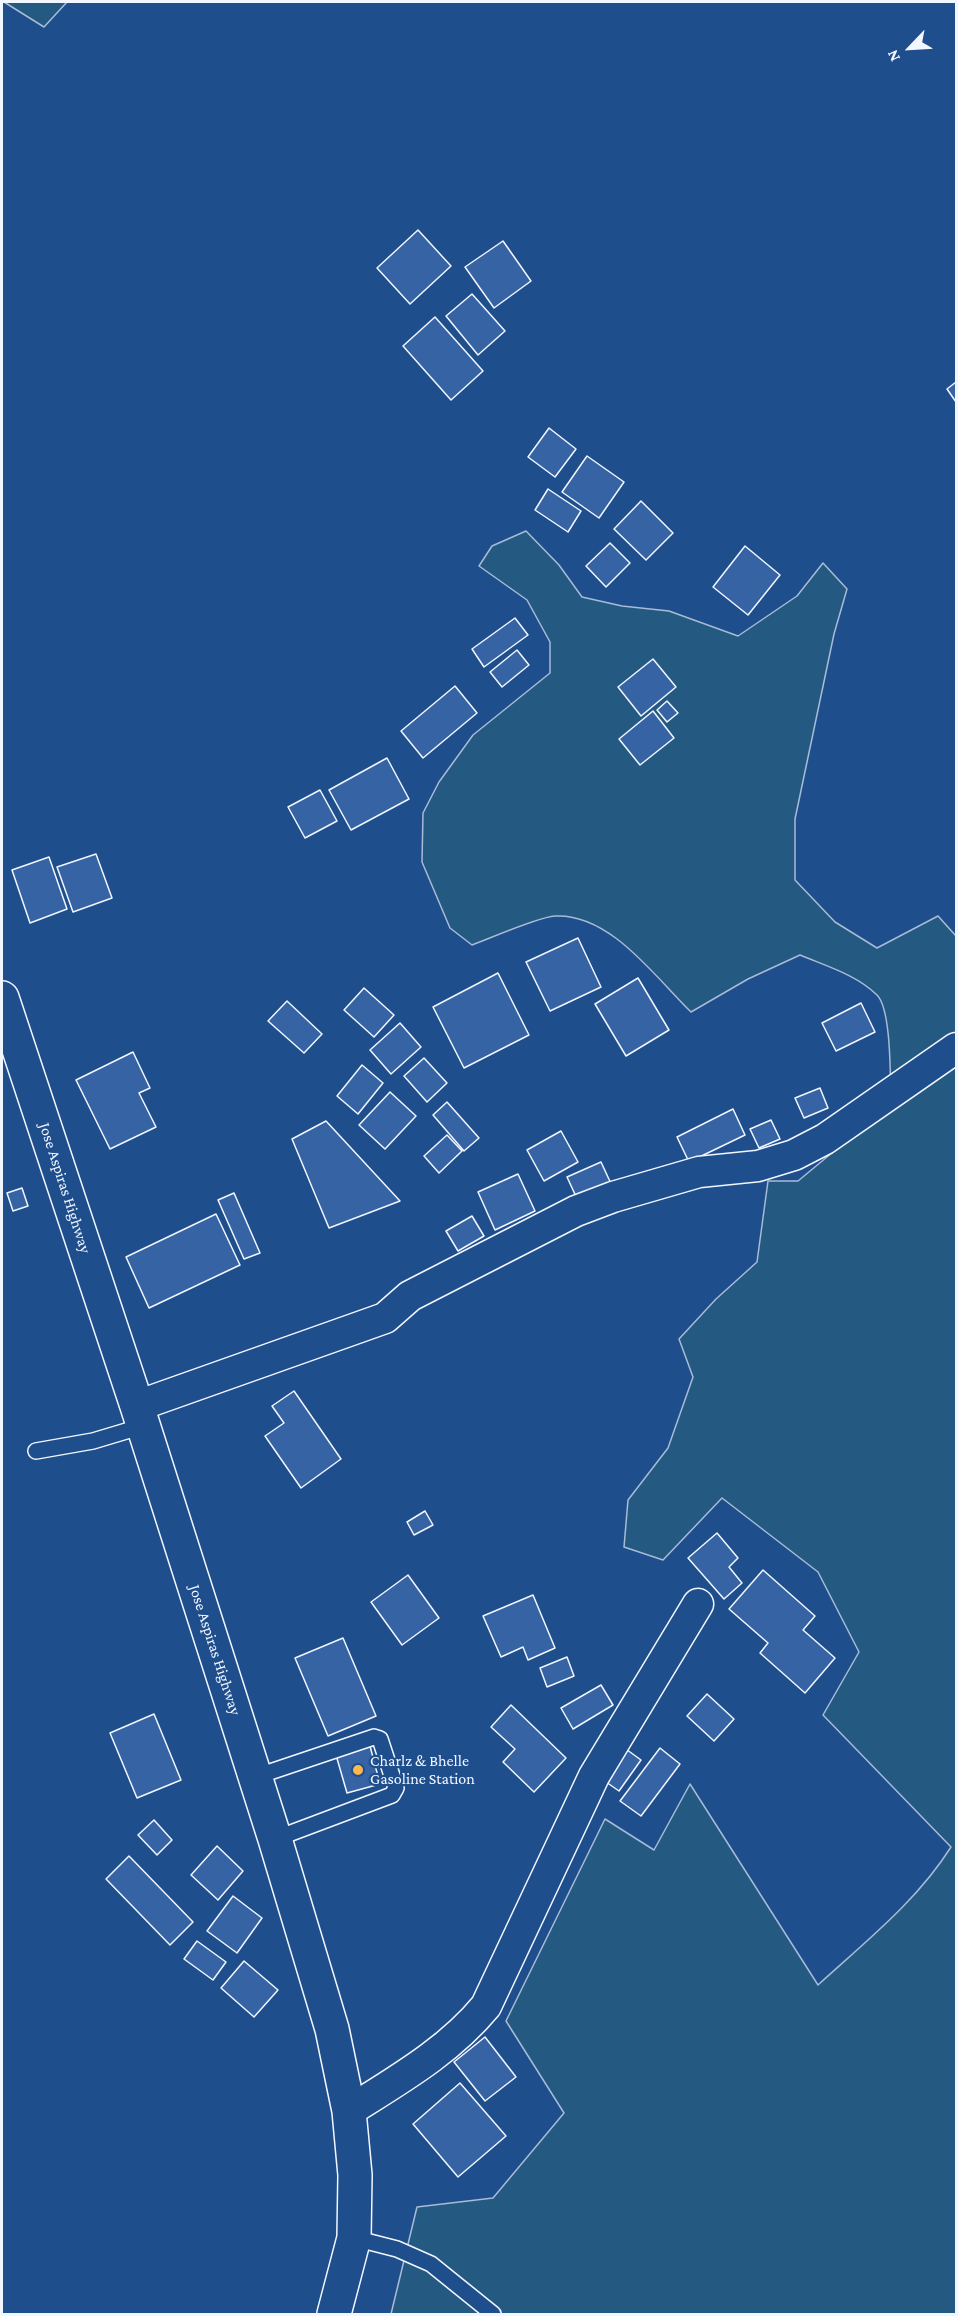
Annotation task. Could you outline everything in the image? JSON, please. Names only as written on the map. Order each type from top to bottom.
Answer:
[{"type":"main road","name":"Jose Aspiras Highway","points":[[2,998],[140,1416],[275,1839],[332,2030],[349,2111],[355,2175],[354,2238],[334,2314]]},
{"type":"street","points":[[140,1416],[385,1318],[410,1296],[576,1211],[612,1197],[699,1172],[758,1166],[794,1155],[825,1138],[957,1048]]},
{"type":"street","points":[[349,2111],[440,2051],[468,2028],[486,2006],[594,1776],[698,1604]]},
{"type":"lane","points":[[36,1451],[93,1441],[140,1416]]},
{"type":"lane","points":[[255,1777],[374,1737],[380,1739],[396,1788],[392,1795],[275,1839]]},
{"type":"lane","points":[[354,2238],[397,2249],[431,2264],[493,2314]]},
{"type":"shaded area","points":[[4,2],[67,2],[44,27]]},
{"type":"shaded area","points":[[526,531],[559,565],[582,597],[622,606],[669,611],[738,636],[797,596],[823,563],[847,589],[834,634],[795,819],[795,880],[835,922],[877,948],[938,916],[956,936],[956,2314],[391,2314],[417,2207],[493,2198],[564,2113],[506,2021],[605,1819],[654,1850],[690,1784],[818,1985],[906,1903],[951,1847],[823,1715],[859,1652],[818,1572],[722,1498],[663,1560],[624,1547],[628,1500],[668,1448],[693,1377],[679,1339],[716,1299],[757,1262],[768,1181],[798,1181],[891,1104],[888,1030],[882,1003],[869,988],[841,972],[800,955],[748,979],[691,1012],[647,965],[613,936],[594,925],[575,918],[547,917],[472,945],[450,928],[422,862],[423,813],[439,782],[473,735],[550,673],[550,642],[527,600],[479,566],[492,546]]},
{"type":"building","points":[[418,230],[451,266],[410,304],[377,268]]},
{"type":"building","points":[[503,241],[531,281],[494,308],[465,267]]},
{"type":"building","points":[[472,294],[505,331],[478,355],[446,316]]},
{"type":"building","points":[[435,317],[483,371],[451,400],[403,346]]},
{"type":"building","points":[[956,382],[956,402],[947,389]]},
{"type":"building","points":[[549,428],[576,449],[555,477],[528,457]]},
{"type":"building","points":[[587,456],[624,482],[599,518],[562,492]]},
{"type":"building","points":[[548,489],[581,511],[568,532],[535,510]]},
{"type":"building","points":[[641,501],[673,533],[646,560],[614,529]]},
{"type":"building","points":[[610,543],[630,563],[606,587],[586,566]]},
{"type":"building","points":[[745,546],[780,575],[748,615],[713,587]]},
{"type":"building","points":[[515,618],[528,635],[484,667],[472,649]]},
{"type":"building","points":[[517,650],[529,665],[502,687],[490,672]]},
{"type":"building","points":[[653,659],[676,687],[641,716],[618,687]]},
{"type":"building","points":[[455,686],[477,713],[423,758],[401,731]]},
{"type":"building","points":[[667,701],[678,713],[667,722],[657,710]]},
{"type":"building","points":[[653,711],[674,738],[640,765],[619,739]]},
{"type":"building","points":[[387,758],[409,799],[351,830],[329,790]]},
{"type":"building","points":[[320,790],[337,821],[305,838],[288,807]]},
{"type":"building","points":[[96,854],[112,898],[73,912],[57,867]]},
{"type":"building","points":[[49,857],[67,909],[30,923],[12,870]]},
{"type":"building","points":[[578,938],[601,987],[550,1011],[526,962]]},
{"type":"building","points":[[498,973],[529,1035],[464,1068],[433,1007]]},
{"type":"building","points":[[638,978],[669,1030],[626,1056],[595,1004]]},
{"type":"building","points":[[364,988],[394,1015],[374,1037],[344,1010]]},
{"type":"building","points":[[287,1001],[322,1034],[304,1053],[268,1021]]},
{"type":"building","points":[[861,1003],[875,1032],[836,1051],[822,1023]]},
{"type":"building","points":[[400,1023],[421,1047],[391,1074],[370,1050]]},
{"type":"building","points":[[133,1052],[150,1088],[139,1093],[156,1127],[110,1149],[76,1080]]},
{"type":"building","points":[[424,1058],[447,1083],[427,1102],[404,1076]]},
{"type":"building","points":[[362,1065],[383,1083],[358,1114],[337,1096]]},
{"type":"building","points":[[820,1088],[828,1108],[804,1118],[795,1098]]},
{"type":"building","points":[[390,1092],[416,1116],[385,1149],[359,1125]]},
{"type":"building","points":[[447,1102],[479,1138],[464,1151],[433,1115]]},
{"type":"building","points":[[733,1109],[745,1135],[689,1162],[677,1137]]},
{"type":"building","points":[[771,1120],[780,1139],[759,1148],[750,1129]]},
{"type":"building","points":[[326,1121],[400,1201],[329,1228],[292,1139]]},
{"type":"building","points":[[561,1131],[578,1162],[544,1181],[527,1150]]},
{"type":"building","points":[[447,1135],[462,1151],[439,1173],[424,1156]]},
{"type":"building","points":[[601,1162],[613,1188],[579,1203],[567,1177]]},
{"type":"building","points":[[518,1174],[535,1211],[495,1230],[478,1192]]},
{"type":"building","points":[[22,1188],[28,1206],[13,1211],[7,1193]]},
{"type":"building","points":[[234,1193],[260,1253],[244,1259],[218,1200]]},
{"type":"building","points":[[216,1214],[240,1265],[149,1308],[126,1257]]},
{"type":"building","points":[[472,1216],[484,1236],[458,1251],[446,1231]]},
{"type":"building","points":[[294,1391],[341,1459],[301,1488],[265,1436],[284,1423],[272,1406]]},
{"type":"building","points":[[425,1511],[433,1525],[414,1535],[407,1522]]},
{"type":"building","points":[[717,1533],[738,1558],[729,1567],[742,1583],[724,1599],[688,1558]]},
{"type":"building","points":[[763,1570],[815,1616],[803,1630],[835,1658],[805,1693],[760,1653],[768,1643],[729,1609]]},
{"type":"building","points":[[408,1575],[439,1618],[402,1645],[371,1602]]},
{"type":"building","points":[[533,1595],[555,1648],[528,1660],[523,1647],[501,1657],[483,1616]]},
{"type":"building","points":[[343,1638],[376,1716],[328,1736],[295,1658]]},
{"type":"building","points":[[567,1657],[574,1676],[547,1687],[540,1668]]},
{"type":"building","points":[[601,1685],[613,1705],[573,1729],[561,1708]]},
{"type":"building","points":[[707,1694],[734,1719],[714,1741],[687,1716]]},
{"type":"building","points":[[511,1705],[566,1758],[534,1792],[503,1762],[515,1749],[491,1727]]},
{"type":"building","points":[[154,1714],[181,1780],[137,1798],[110,1733]]},
{"type":"building","points":[[619,1744],[641,1760],[619,1791],[596,1775]]},
{"type":"building","name":"Charlz & Bhelle Gasoline Station","points":[[370,1746],[380,1784],[347,1793],[336,1755]]},
{"type":"building","points":[[660,1748],[680,1764],[641,1816],[620,1801]]},
{"type":"building","points":[[154,1820],[172,1840],[157,1855],[138,1835]]},
{"type":"building","points":[[217,1846],[243,1871],[218,1900],[191,1875]]},
{"type":"building","points":[[129,1856],[193,1922],[170,1945],[106,1879]]},
{"type":"building","points":[[233,1896],[262,1918],[237,1953],[207,1931]]},
{"type":"building","points":[[197,1941],[226,1962],[213,1980],[184,1959]]},
{"type":"building","points":[[244,1961],[278,1990],[254,2017],[221,1988]]},
{"type":"building","points":[[485,2037],[516,2077],[485,2101],[454,2062]]},
{"type":"building","points":[[460,2083],[506,2136],[458,2177],[413,2124]]},
{"type":"place","name":"Charlz & Bhelle Gasoline Station","points":[[358,1770]]}]
